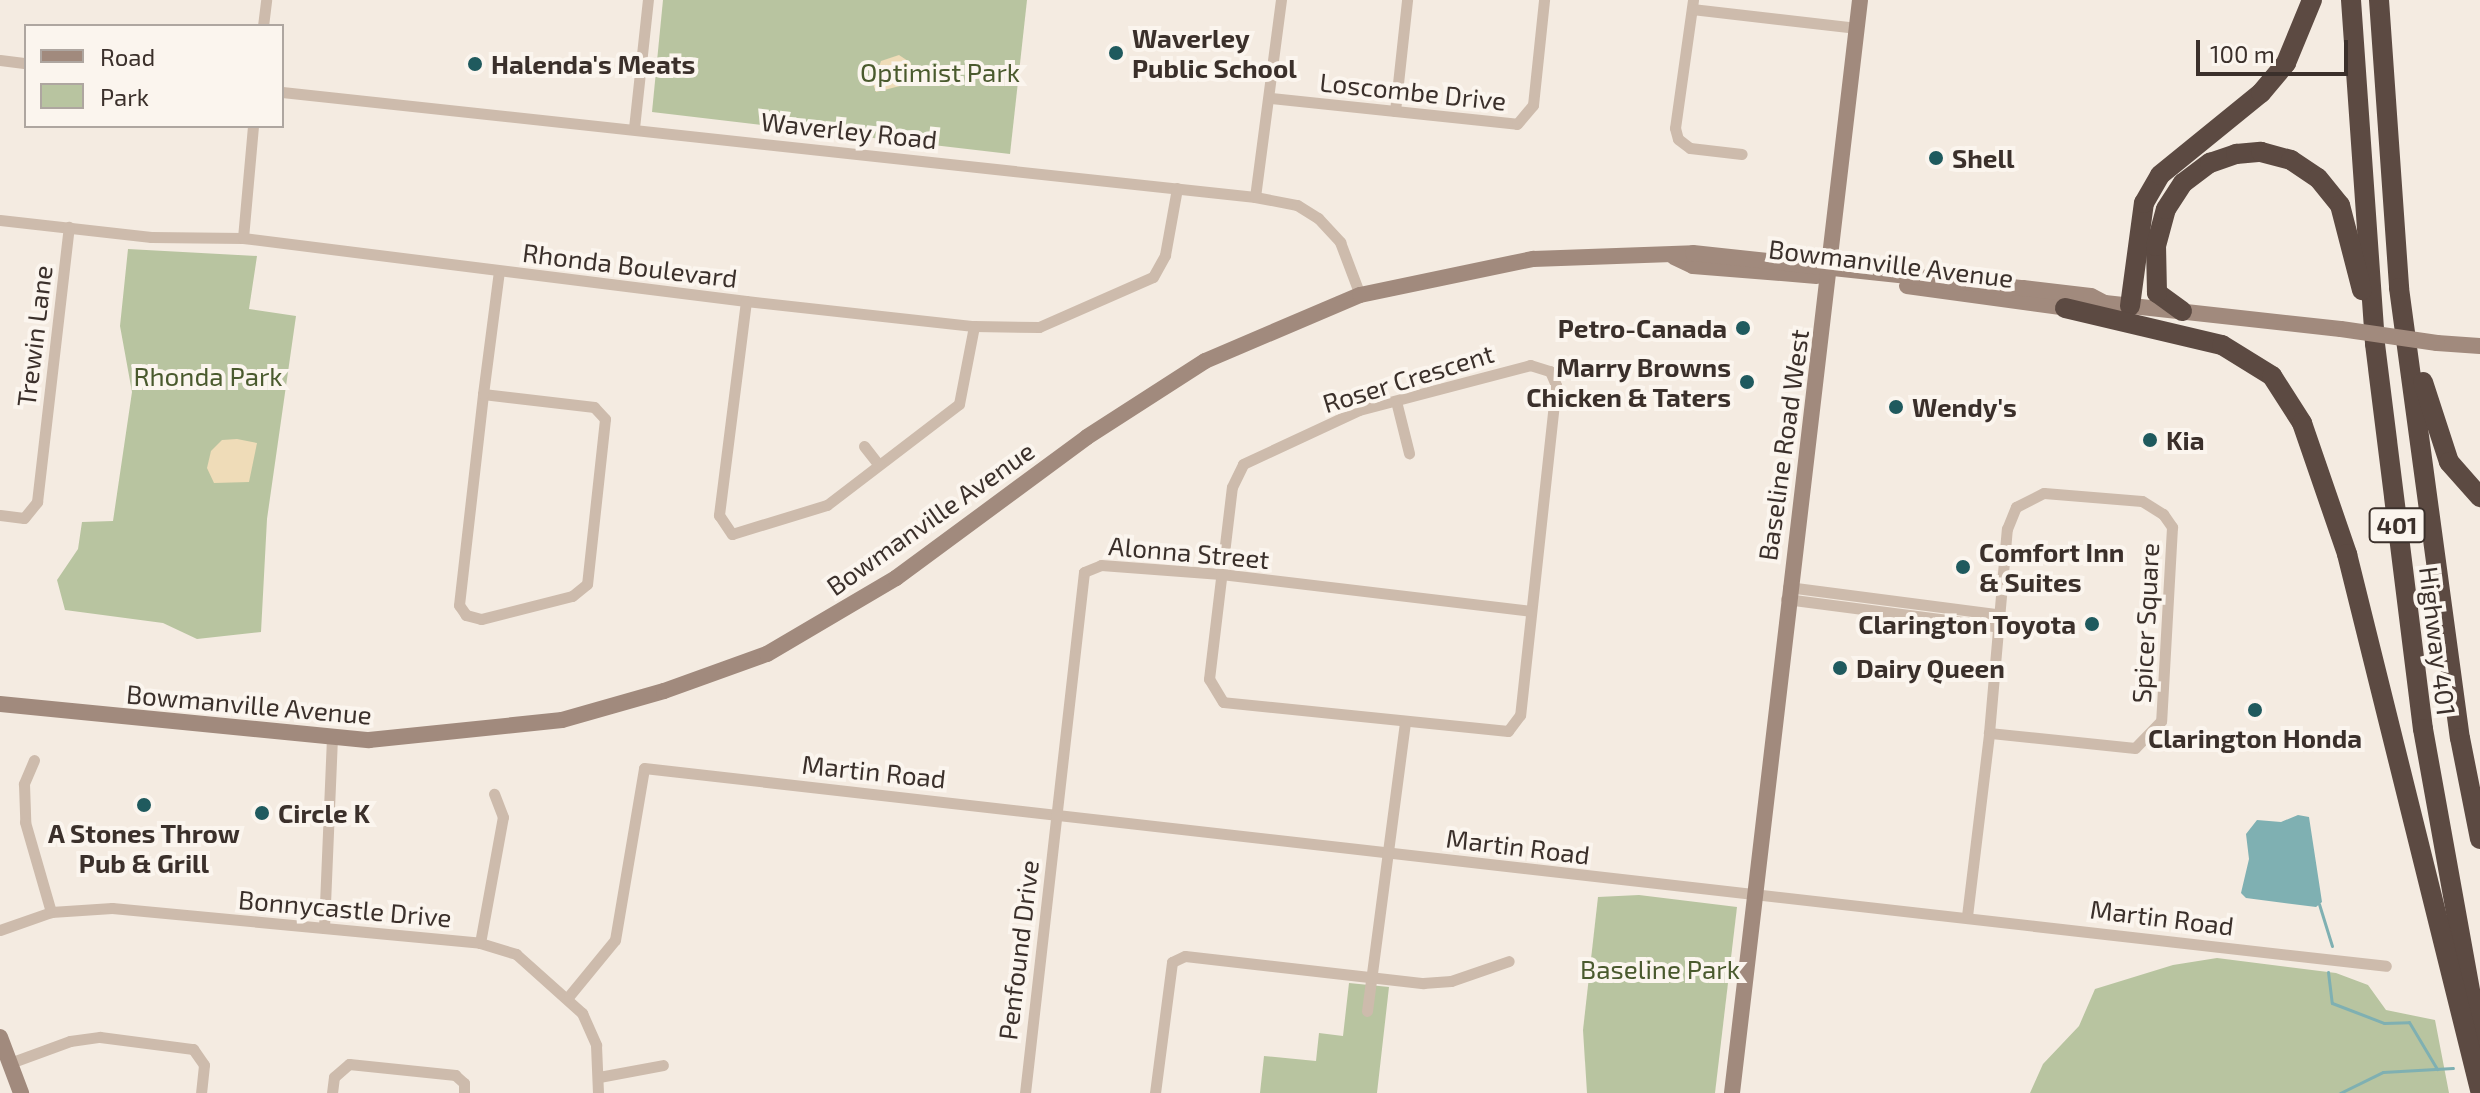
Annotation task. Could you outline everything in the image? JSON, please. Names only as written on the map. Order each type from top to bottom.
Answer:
[{"type":"highway","points":[[2130,306],[2144,203],[2160,175],[2261,93],[2297,44],[2312,0]]},
{"type":"highway","name":"Highway 401","points":[[2351,0],[2375,344],[2423,729],[2480,1045]]},
{"type":"highway","name":"Highway 401","points":[[2379,0],[2399,288],[2460,738],[2480,839]]},
{"type":"highway","points":[[2182,311],[2157,293],[2156,246],[2166,209],[2183,183],[2210,163],[2261,152],[2291,160],[2318,178],[2340,205],[2375,344]]},
{"type":"highway","points":[[2399,288],[2449,462],[2480,497]]},
{"type":"highway","points":[[2065,308],[2222,345],[2272,376],[2302,423],[2347,554],[2480,1090]]},
{"type":"main road","name":"Baseline Road West","points":[[1732,1093],[1787,593],[1829,272],[1860,0]]},
{"type":"main road","name":"Bowmanville Avenue","points":[[0,704],[332,739],[404,738],[562,720],[767,654],[896,578],[1087,437],[1205,361],[1360,295],[1533,259],[1673,256],[1693,266],[1829,272],[2091,296],[2105,303]]},
{"type":"main road","name":"Bowmanville Avenue","points":[[1829,272],[2065,308],[2105,303],[2480,346]]},
{"type":"main road","points":[[0,1037],[21,1093]]},
{"type":"street","points":[[263,24],[266,0]]},
{"type":"street","points":[[634,128],[648,0]]},
{"type":"street","points":[[1255,197],[1271,98],[1281,0]]},
{"type":"street","points":[[1395,111],[1407,0]]},
{"type":"street","name":"Loscombe Drive","points":[[1271,98],[1517,124],[1533,105],[1544,0]]},
{"type":"street","points":[[1742,154],[1690,148],[1678,139],[1675,128],[1692,5],[1857,28]]},
{"type":"street","points":[[0,60],[24,63]]},
{"type":"street","name":"Waverley Road","points":[[284,92],[1255,197],[1297,205],[1318,218],[1340,242],[1360,295]]},
{"type":"street","points":[[243,238],[253,128]]},
{"type":"street","name":"Rhonda Boulevard","points":[[0,220],[151,237],[243,238],[746,301],[974,326],[1039,327],[1153,277],[1165,255],[1177,188]]},
{"type":"street","name":"Trewin Lane","points":[[0,515],[24,518],[37,502],[69,227]]},
{"type":"street","points":[[483,394],[594,407],[605,419],[587,584],[572,596],[481,619],[466,615],[459,605],[483,394],[499,271]]},
{"type":"street","points":[[746,301],[719,515],[722,527],[732,534],[827,505],[959,404],[974,326]]},
{"type":"street","name":"Roser Crescent","points":[[1530,365],[1550,371],[1556,385],[1520,715],[1508,731],[1405,723],[1223,702],[1209,679],[1232,487],[1243,464],[1359,410],[1396,401],[1530,365]]},
{"type":"street","points":[[1396,401],[1409,453]]},
{"type":"street","points":[[864,446],[878,464]]},
{"type":"street","name":"Spicer Square","points":[[1967,916],[1989,733],[1996,620],[2010,515],[2029,499],[2044,493],[2142,501],[2163,514],[2172,527],[2161,721],[2135,748],[1989,733]]},
{"type":"street","name":"Alonna Street","points":[[1058,812],[1084,572],[1101,565],[1221,574],[1531,611]]},
{"type":"street","points":[[1787,593],[1996,620]]},
{"type":"street","points":[[1367,1011],[1405,723]]},
{"type":"street","points":[[324,928],[332,739]]},
{"type":"street","points":[[34,760],[24,784],[25,822],[51,912]]},
{"type":"street","name":"Martin Road","points":[[569,996],[615,940],[644,768],[1058,812],[1753,897],[1967,916],[2386,966]]},
{"type":"street","points":[[480,943],[503,817],[494,794]]},
{"type":"street","name":"Penfound Drive","points":[[1025,1093],[1058,812]]},
{"type":"street","name":"Bonnycastle Drive","points":[[0,930],[51,912],[112,908],[480,943],[516,954],[569,996],[596,1045],[598,1093]]},
{"type":"street","points":[[1155,1093],[1172,962],[1185,956],[1371,978],[1451,981],[1509,961]]},
{"type":"street","points":[[10,1063],[70,1041],[100,1037],[193,1049],[204,1065],[201,1093]]},
{"type":"street","points":[[332,1093],[334,1077],[349,1064],[455,1075],[464,1083],[464,1093]]},
{"type":"street","points":[[599,1077],[663,1065]]},
{"type":"green space","name":"Optimist Park","points":[[663,0],[1027,0],[1010,154],[652,112]]},
{"type":"green space","name":"Rhonda Park","points":[[128,249],[257,256],[249,309],[296,316],[267,519],[261,632],[197,639],[163,623],[65,610],[57,580],[78,549],[82,522],[113,521],[132,392],[120,326]]},
{"type":"green space","name":"Baseline Park","points":[[1639,895],[1737,907],[1715,1093],[1587,1093],[1583,1030],[1598,897]]},
{"type":"green space","points":[[2217,958],[2336,973],[2368,985],[2386,1010],[2435,1020],[2449,1093],[2030,1093],[2043,1064],[2079,1026],[2095,989],[2173,965]]},
{"type":"green space","points":[[1349,983],[1389,987],[1377,1093],[1260,1093],[1264,1056],[1316,1061],[1319,1033],[1343,1036]]},
{"type":"sand","points":[[899,55],[911,63],[912,83],[876,92],[873,84],[881,61]]},
{"type":"sand","points":[[222,440],[257,443],[249,482],[214,483],[207,468],[211,451]]},
{"type":"water","points":[[2298,815],[2309,817],[2322,902],[2316,907],[2246,898],[2241,893],[2249,859],[2246,834],[2257,820],[2281,822]]},
{"type":"waterway","points":[[2319,904],[2332,946]]},
{"type":"waterway","points":[[2328,972],[2332,1003],[2384,1023],[2409,1022],[2437,1069]]},
{"type":"waterway","points":[[2340,1093],[2383,1072],[2453,1068]]},
{"type":"place","name":"Waverley Public School","points":[[1116,53]]},
{"type":"place","name":"Halenda's Meats","points":[[475,64]]},
{"type":"place","name":"Shell","points":[[1936,158]]},
{"type":"place","name":"Petro-Canada","points":[[1743,328]]},
{"type":"place","name":"Marry Browns Chicken & Taters","points":[[1747,382]]},
{"type":"place","name":"Wendy's","points":[[1896,407]]},
{"type":"place","name":"Kia","points":[[2150,440]]},
{"type":"place","name":"Comfort Inn & Suites","points":[[1963,567]]},
{"type":"place","name":"Clarington Toyota","points":[[2092,624]]},
{"type":"place","name":"Dairy Queen","points":[[1840,668]]},
{"type":"place","name":"Clarington Honda","points":[[2255,710]]},
{"type":"place","name":"A Stones Throw Pub & Grill","points":[[144,805]]},
{"type":"place","name":"Circle K","points":[[262,813]]}]
